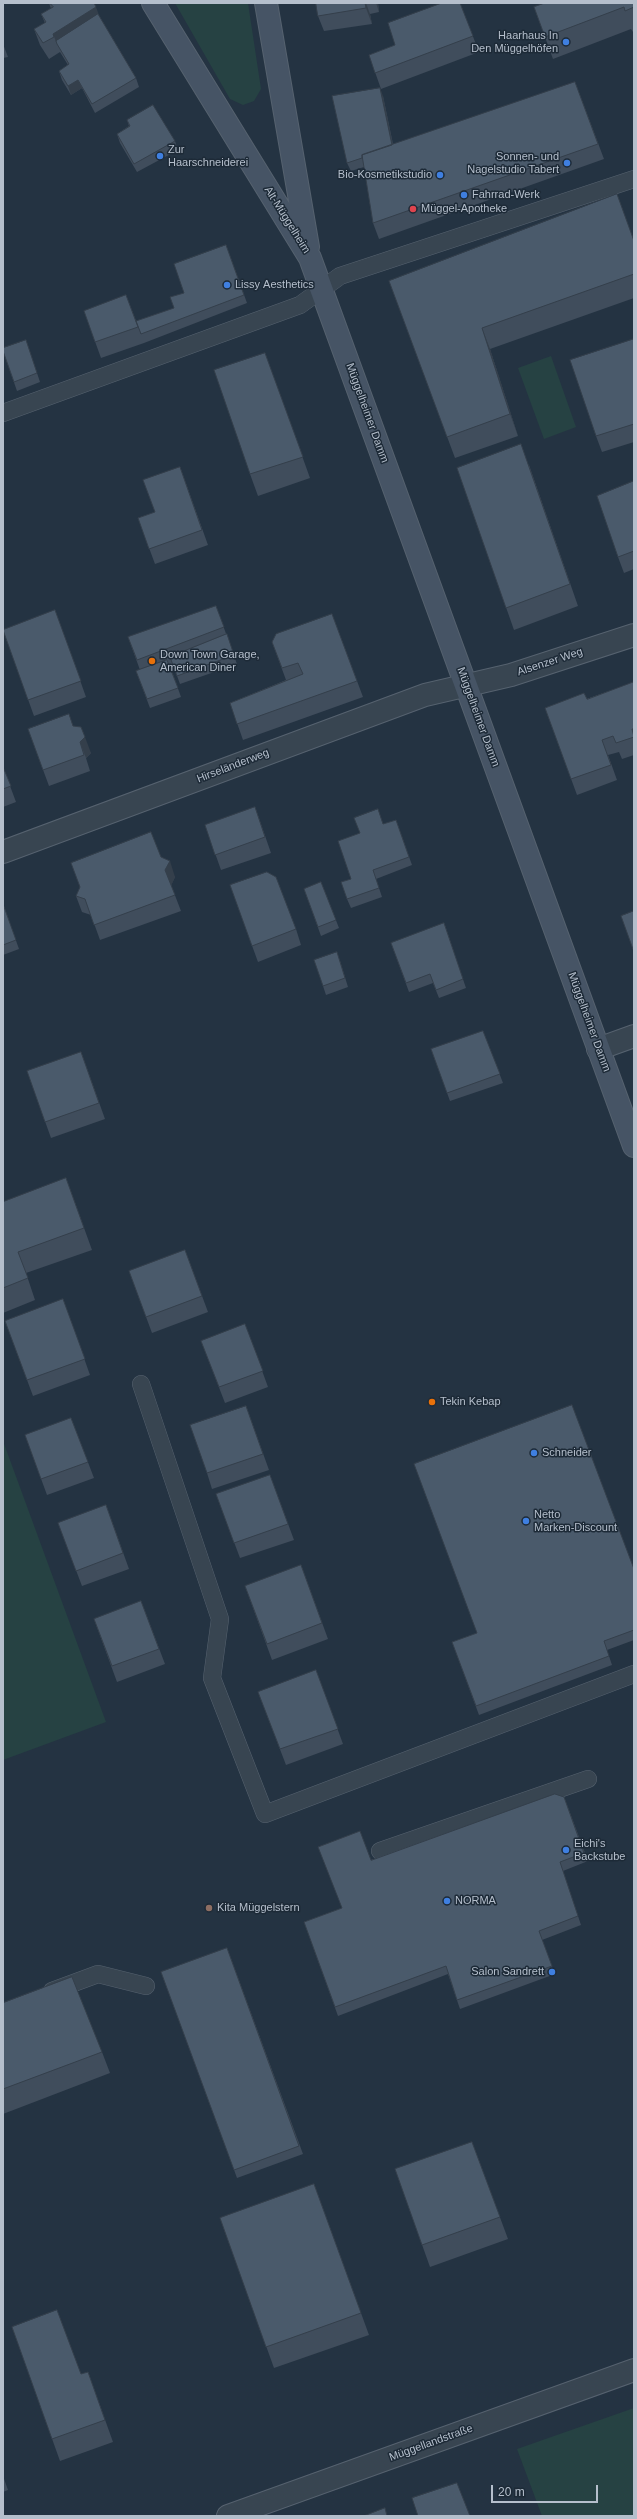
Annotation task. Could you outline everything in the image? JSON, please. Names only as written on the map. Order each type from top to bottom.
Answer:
[{"type":"main road","name":"Alt-Müggelheim","points":[[153,3],[310,258]]},
{"type":"main road","name":"Alt-Müggelheim","points":[[266,3],[310,258]]},
{"type":"main road","name":"Müggelheimer Damm","points":[[310,258],[634,1146]]},
{"type":"street","name":"Alsenzer Weg","points":[[465,685],[511,675],[634,635]]},
{"type":"street","name":"Hirseländerweg","points":[[3,852],[418,697],[465,685]]},
{"type":"street","points":[[598,1049],[634,1036]]},
{"type":"street","name":"Müggellandstraße","points":[[228,2516],[634,2370]]},
{"type":"lane","points":[[3,413],[300,305],[340,276],[634,179]]},
{"type":"lane","points":[[141,1384],[220,1619],[212,1678],[265,1814],[634,1674]]},
{"type":"lane","points":[[380,1851],[588,1779]]},
{"type":"lane","points":[[39,1996],[98,1974],[146,1986]]},
{"type":"green space","points":[[175,3],[248,3],[261,89],[254,101],[243,105],[230,99]]},
{"type":"green space","points":[[551,356],[576,427],[544,439],[518,368]]},
{"type":"green space","points":[[3,1441],[106,1722],[3,1760]]},
{"type":"green space","points":[[634,2408],[634,2516],[542,2516],[517,2449]]},
{"type":"building","points":[[50,3],[94,3],[96,7],[53,34],[54,37],[43,43],[34,29],[46,22],[41,14],[53,7]]},
{"type":"building","points":[[316,3],[365,3],[366,8],[318,16]]},
{"type":"building","points":[[442,3],[460,3],[473,36],[375,73],[369,55],[395,45],[388,23]]},
{"type":"building","points":[[545,3],[634,3],[634,7],[625,11],[624,7],[545,37],[534,7]]},
{"type":"building","points":[[98,14],[136,78],[92,104],[78,80],[68,86],[59,71],[69,64],[56,41]]},
{"type":"building","points":[[575,82],[598,144],[373,223],[362,155]]},
{"type":"building","points":[[380,88],[392,145],[362,155],[362,158],[347,163],[332,96]]},
{"type":"building","points":[[153,105],[175,141],[134,164],[117,134],[130,126],[127,120]]},
{"type":"building","points":[[617,194],[634,241],[634,274],[482,328],[510,414],[447,437],[389,281]]},
{"type":"building","points":[[226,245],[244,295],[141,334],[136,321],[174,308],[170,297],[184,293],[174,264]]},
{"type":"building","points":[[126,295],[138,327],[95,342],[84,311]]},
{"type":"building","points":[[634,339],[634,424],[596,436],[570,360]]},
{"type":"building","points":[[26,340],[37,373],[14,382],[3,348]]},
{"type":"building","points":[[265,353],[303,457],[250,474],[214,370]]},
{"type":"building","points":[[521,444],[570,584],[506,608],[457,468]]},
{"type":"building","points":[[180,467],[202,530],[149,549],[138,518],[155,512],[143,480]]},
{"type":"building","points":[[634,481],[634,551],[618,557],[597,496]]},
{"type":"building","points":[[216,606],[224,627],[137,660],[128,637]]},
{"type":"building","points":[[55,610],[81,681],[28,700],[3,630]]},
{"type":"building","points":[[332,614],[357,681],[237,724],[230,703],[303,674],[298,663],[282,668],[272,642],[276,634]]},
{"type":"building","points":[[227,634],[234,655],[177,676],[170,657]]},
{"type":"building","points":[[167,660],[178,688],[147,699],[136,671]]},
{"type":"building","points":[[634,682],[634,729],[632,729],[634,737],[616,743],[613,736],[602,740],[611,765],[571,779],[545,708],[584,693],[587,699]]},
{"type":"building","points":[[69,714],[73,726],[81,727],[85,737],[80,742],[84,755],[43,770],[28,729]]},
{"type":"building","points":[[3,767],[11,786],[3,789]]},
{"type":"building","points":[[255,807],[265,837],[215,855],[205,825]]},
{"type":"building","points":[[378,809],[383,824],[396,820],[409,857],[373,870],[379,888],[347,899],[341,882],[351,879],[338,841],[360,833],[354,818]]},
{"type":"building","points":[[151,832],[161,857],[170,861],[165,870],[175,895],[94,925],[85,899],[76,896],[80,887],[71,863]]},
{"type":"building","points":[[267,872],[276,877],[296,929],[252,946],[230,885]]},
{"type":"building","points":[[321,882],[336,920],[318,927],[304,889]]},
{"type":"building","points":[[3,904],[16,940],[3,945]]},
{"type":"building","points":[[634,911],[634,952],[621,916]]},
{"type":"building","points":[[444,923],[463,979],[436,990],[430,974],[406,983],[391,943]]},
{"type":"building","points":[[337,952],[345,978],[323,986],[314,960]]},
{"type":"building","points":[[483,1031],[500,1074],[447,1093],[431,1049]]},
{"type":"building","points":[[81,1052],[99,1103],[45,1122],[27,1071]]},
{"type":"building","points":[[66,1178],[84,1228],[18,1252],[28,1278],[3,1288],[3,1202]]},
{"type":"building","points":[[185,1250],[202,1296],[146,1317],[129,1271]]},
{"type":"building","points":[[63,1299],[85,1359],[27,1380],[5,1321]]},
{"type":"building","points":[[245,1324],[263,1371],[219,1387],[201,1341]]},
{"type":"building","name":"Netto Marken-Discount","points":[[572,1405],[634,1569],[634,1630],[604,1641],[609,1656],[476,1706],[452,1642],[477,1633],[414,1464]]},
{"type":"building","points":[[246,1406],[263,1454],[207,1473],[190,1425]]},
{"type":"building","points":[[71,1418],[88,1462],[41,1479],[25,1435]]},
{"type":"building","points":[[270,1475],[288,1524],[234,1543],[216,1494]]},
{"type":"building","points":[[106,1505],[123,1553],[76,1571],[58,1523]]},
{"type":"building","points":[[301,1565],[322,1623],[267,1644],[245,1586]]},
{"type":"building","points":[[141,1601],[159,1649],[112,1666],[94,1619]]},
{"type":"building","points":[[316,1670],[338,1729],[280,1749],[258,1692]]},
{"type":"building","name":"NORMA","points":[[555,1794],[564,1797],[584,1853],[560,1862],[578,1916],[539,1931],[552,1966],[457,2000],[446,1966],[335,2007],[304,1922],[342,1908],[318,1847],[360,1831],[371,1860]]},
{"type":"building","points":[[227,1948],[299,2146],[234,2170],[161,1972]]},
{"type":"building","points":[[72,1977],[102,2052],[3,2089],[3,2003]]},
{"type":"building","points":[[472,2142],[500,2217],[422,2245],[395,2169]]},
{"type":"building","points":[[314,2184],[361,2313],[266,2347],[220,2218]]},
{"type":"building","points":[[57,2310],[81,2374],[88,2372],[105,2420],[52,2439],[12,2327]]},
{"type":"building","points":[[457,2483],[470,2516],[418,2516],[412,2498]]},
{"type":"building","points":[[385,2508],[387,2516],[364,2516]]},
{"type":"place","name":"Haarhaus In Den Müggelhöfen","points":[[566,42]]},
{"type":"place","name":"Zur Haarschneiderei","points":[[160,156]]},
{"type":"place","name":"Sonnen- und Nagelstudio Tabert","points":[[567,163]]},
{"type":"place","name":"Bio-Kosmetikstudio","points":[[440,175]]},
{"type":"place","name":"Fahrrad-Werk","points":[[464,195]]},
{"type":"place","name":"Müggel-Apotheke","points":[[413,209]]},
{"type":"place","name":"Lissy Aesthetics","points":[[227,285]]},
{"type":"place","name":"Down Town Garage, American Diner","points":[[152,661]]},
{"type":"place","name":"Tekin Kebap","points":[[432,1402]]},
{"type":"place","name":"Schneider","points":[[534,1453]]},
{"type":"place","name":"Netto Marken-Discount","points":[[526,1521]]},
{"type":"place","name":"Eichi's Backstube","points":[[566,1850]]},
{"type":"place","name":"NORMA","points":[[447,1901]]},
{"type":"place","name":"Kita Müggelstern","points":[[209,1908]]},
{"type":"place","name":"Salon Sandrett","points":[[552,1972]]}]
